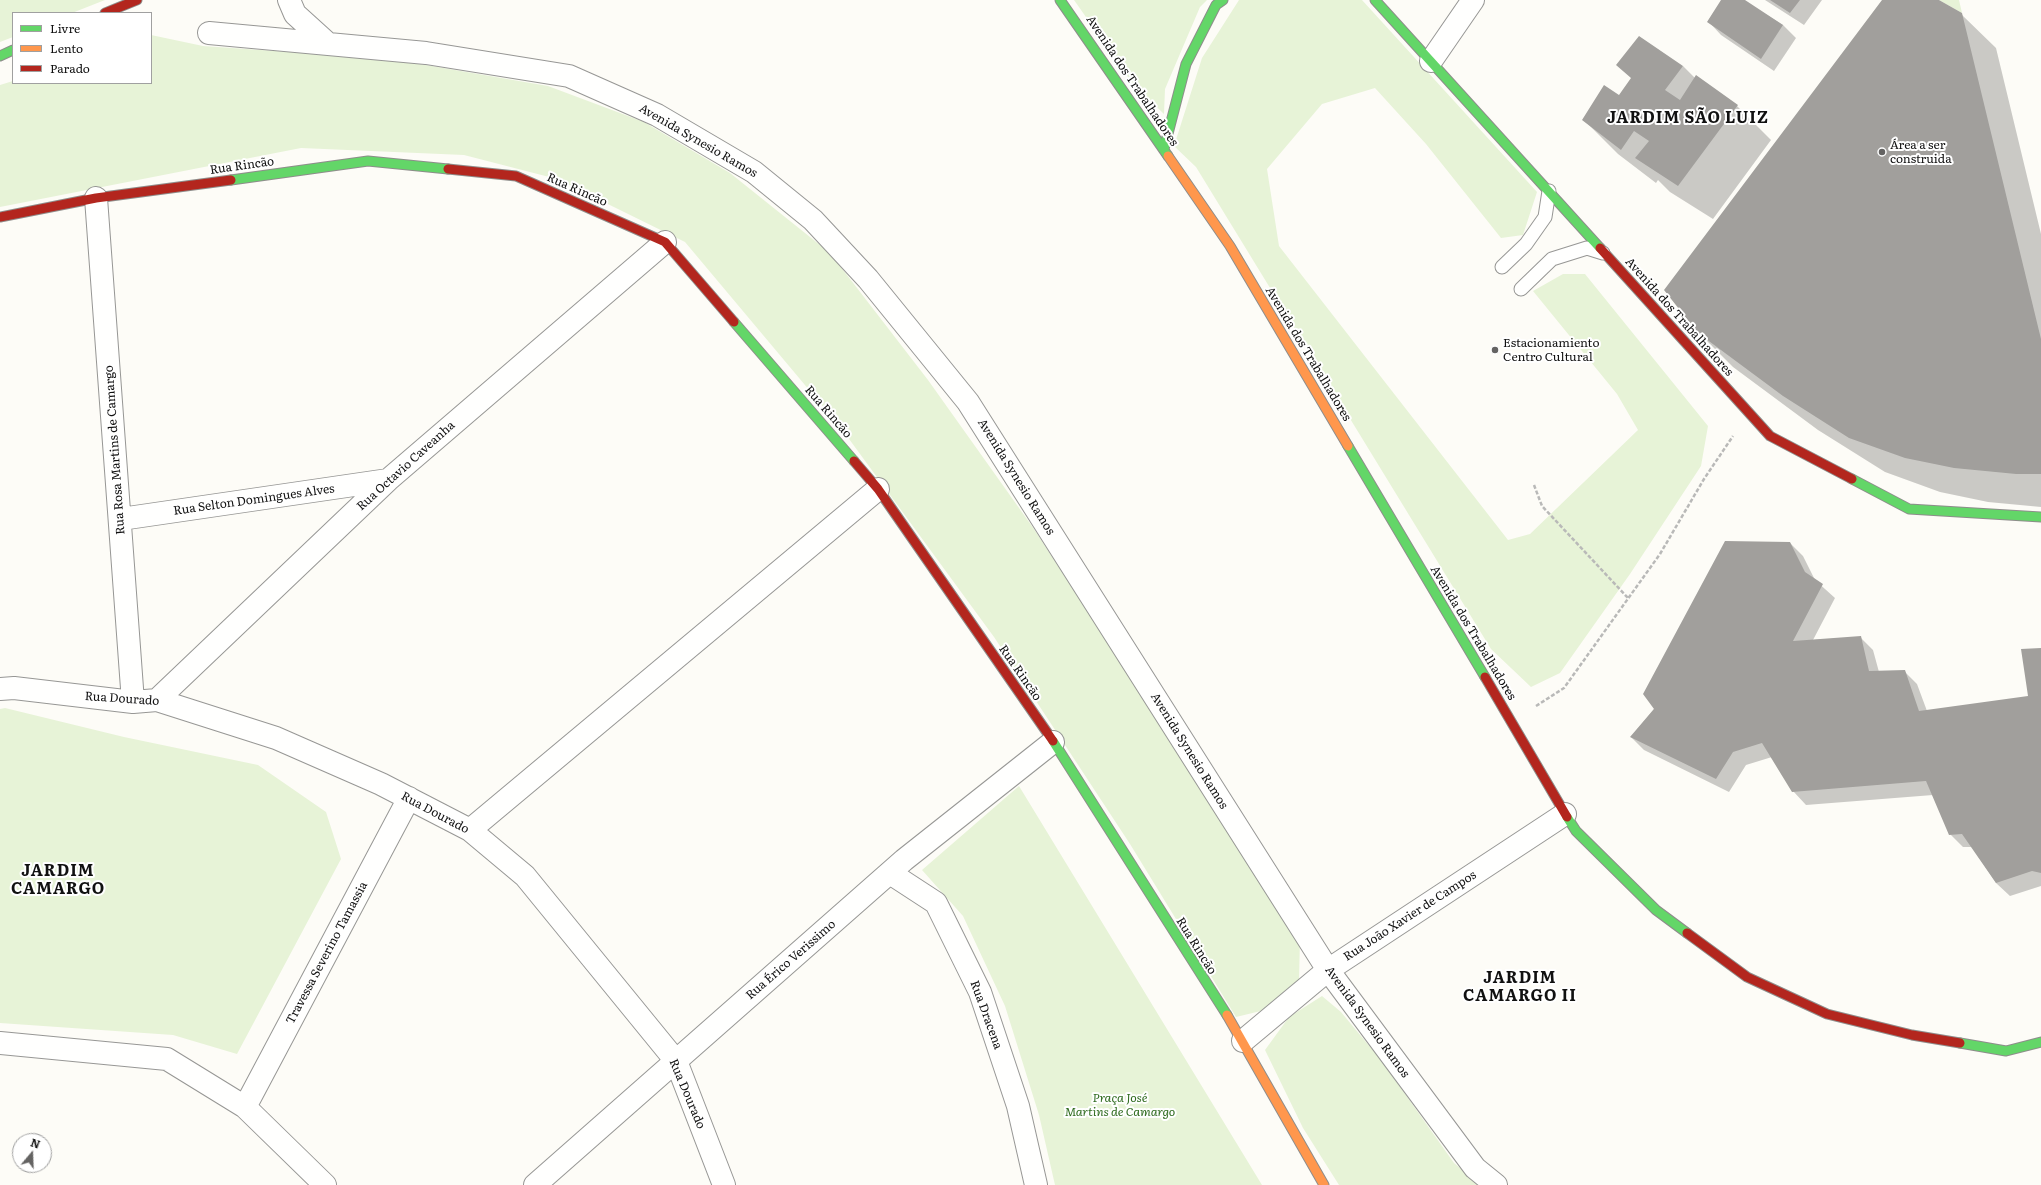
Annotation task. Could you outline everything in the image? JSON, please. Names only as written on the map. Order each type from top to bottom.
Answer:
[{"type":"main road","points":[[107,12],[137,0]]},
{"type":"main road","name":"Avenida dos Trabalhadores","points":[[1060,0],[1230,246],[1576,831],[1656,910],[1748,978],[1827,1014],[1912,1035],[2006,1051],[2041,1042]]},
{"type":"main road","points":[[1164,149],[1186,64],[1216,5],[1223,0]]},
{"type":"main road","name":"Avenida dos Trabalhadores","points":[[1375,0],[1770,436],[1909,509],[2041,517]]},
{"type":"main road","points":[[0,56],[12,50]]},
{"type":"main road","name":"Rua Rincão","points":[[0,217],[96,198],[368,161],[516,176],[665,242],[878,489],[1053,742],[1243,1042],[1324,1185]]},
{"type":"street","points":[[289,0],[295,14],[327,43]]},
{"type":"street","points":[[1431,61],[1473,0]]},
{"type":"street","name":"Avenida Synesio Ramos","points":[[209,33],[426,53],[569,76],[656,115],[741,164],[754,172],[813,220],[868,279],[968,402],[1328,970],[1475,1168],[1496,1185]]},
{"type":"street","name":"Rua Rosa Martins de Camargo","points":[[96,198],[121,519],[133,702]]},
{"type":"street","name":"Rua Octavio Caveanha","points":[[157,700],[388,480],[665,242]]},
{"type":"street","name":"Rua Selton Domingues Alves","points":[[121,519],[388,480]]},
{"type":"street","points":[[470,830],[878,489]]},
{"type":"street","name":"Rua Dourado","points":[[0,690],[14,688],[133,702],[157,700],[276,738],[409,798],[470,830],[525,876],[676,1061],[724,1185]]},
{"type":"street","name":"Rua Érico Verissimo","points":[[535,1185],[890,873],[1053,742]]},
{"type":"street","name":"Travessa Severino Tamassia","points":[[245,1107],[409,798]]},
{"type":"street","name":"Rua João Xavier de Campos","points":[[1243,1042],[1328,970],[1565,814]]},
{"type":"street","name":"Rua Dracena","points":[[890,873],[936,904],[980,992],[1018,1106],[1036,1185]]},
{"type":"street","points":[[0,1043],[167,1059],[245,1107],[325,1185]]},
{"type":"lane","points":[[1502,267],[1526,244],[1545,217],[1549,191]]},
{"type":"lane","points":[[1521,289],[1552,259],[1587,248],[1605,253]]},
{"type":"path","points":[[1512,722],[1564,688],[1660,554],[1704,479],[1749,412]]},
{"type":"path","points":[[1534,485],[1542,506],[1628,598]]},
{"type":"green space","points":[[0,0],[105,0],[75,12],[12,12],[12,37],[0,42]]},
{"type":"green space","points":[[1074,0],[1207,0],[1200,7],[1165,89],[1164,114],[1133,84]]},
{"type":"green space","points":[[1239,0],[1362,0],[1537,192],[1523,235],[1501,238],[1426,144],[1375,88],[1322,104],[1267,169],[1279,246],[1508,540],[1530,534],[1638,430],[1617,394],[1533,291],[1563,274],[1585,274],[1708,426],[1701,466],[1630,574],[1560,673],[1531,687],[1491,649],[1196,167],[1174,146],[1202,58]]},
{"type":"green space","points":[[1939,0],[1959,0],[1962,13]]},
{"type":"green space","points":[[152,35],[203,46],[391,59],[548,86],[644,122],[730,173],[830,253],[928,380],[1034,529],[1300,939],[1299,980],[1269,1009],[1236,1017],[1130,844],[994,637],[841,428],[685,242],[557,179],[464,155],[301,148],[0,207],[0,85],[12,81],[12,84],[152,84]]},
{"type":"green space","points":[[5,708],[124,737],[258,765],[326,812],[341,859],[237,1054],[173,1035],[0,1023],[0,709]]},
{"type":"green space","name":"Praça José Martins de Camargo","points":[[1019,786],[1262,1185],[1055,1185],[1039,1115],[1005,1006],[963,916],[922,870]]},
{"type":"green space","points":[[1322,996],[1341,1012],[1381,1060],[1454,1163],[1481,1185],[1339,1185],[1303,1128],[1265,1050],[1289,1017]]},
{"type":"building","points":[[1721,0],[1745,0],[1783,25],[1761,59],[1707,22]]},
{"type":"building","points":[[1770,0],[1800,0],[1790,13]]},
{"type":"building","name":"Área a ser construida","points":[[1882,0],[1939,0],[1962,13],[2041,339],[2041,474],[2016,474],[1954,468],[1905,458],[1849,438],[1783,396],[1698,333],[1664,290]]},
{"type":"building","name":"JARDIM SÃO LUIZ","points":[[1639,36],[1683,66],[1665,90],[1680,100],[1696,75],[1738,105],[1678,186],[1635,158],[1649,141],[1634,131],[1621,150],[1582,120],[1604,85],[1619,95],[1631,78],[1616,65]]},
{"type":"building","points":[[1725,541],[1790,542],[1805,572],[1823,584],[1793,641],[1861,636],[1869,671],[1905,670],[1919,711],[2028,696],[2021,649],[2041,648],[2041,873],[2032,871],[1996,883],[1962,834],[1949,835],[1926,781],[1792,792],[1762,743],[1733,752],[1716,779],[1630,737],[1654,709],[1643,694]]},
{"type":"traffic: fast","points":[[1060,0],[1168,156]]},
{"type":"traffic: fast","points":[[1164,149],[1186,64],[1216,5],[1223,0]]},
{"type":"traffic: fast","points":[[1375,0],[1600,248]]},
{"type":"traffic: fast","points":[[0,56],[12,50]]},
{"type":"traffic: fast","points":[[231,180],[368,161],[448,169]]},
{"type":"traffic: fast","points":[[734,322],[854,461]]},
{"type":"traffic: fast","points":[[1348,446],[1485,677]]},
{"type":"traffic: fast","points":[[1852,479],[1909,509],[2041,517]]},
{"type":"traffic: fast","points":[[1053,741],[1227,1015]]},
{"type":"traffic: fast","points":[[1567,817],[1576,831],[1656,910],[1687,933]]},
{"type":"traffic: fast","points":[[1960,1043],[2006,1051],[2041,1042]]},
{"type":"traffic: slow","points":[[1168,156],[1230,246],[1348,446]]},
{"type":"traffic: slow","points":[[1227,1015],[1324,1185]]},
{"type":"traffic: jam","points":[[107,12],[137,0]]},
{"type":"traffic: jam","points":[[448,169],[516,176],[665,242],[734,322]]},
{"type":"traffic: jam","points":[[0,217],[96,198],[231,180]]},
{"type":"traffic: jam","points":[[1600,248],[1770,436],[1852,479]]},
{"type":"traffic: jam","points":[[854,461],[878,489],[1053,741]]},
{"type":"traffic: jam","points":[[1485,677],[1567,817]]},
{"type":"traffic: jam","points":[[1687,933],[1747,977],[1827,1014],[1912,1035],[1960,1043]]},
{"type":"place","name":"Área a ser construida","points":[[1882,152]]},
{"type":"place","name":"Estacionamiento Centro Cultural","points":[[1495,350]]},
{"type":"district","name":"JARDIM SÃO LUIZ","points":[[1688,118]]},
{"type":"district","name":"JARDIM CAMARGO","points":[[58,880]]},
{"type":"district","name":"JARDIM CAMARGO II","points":[[1520,987]]}]
